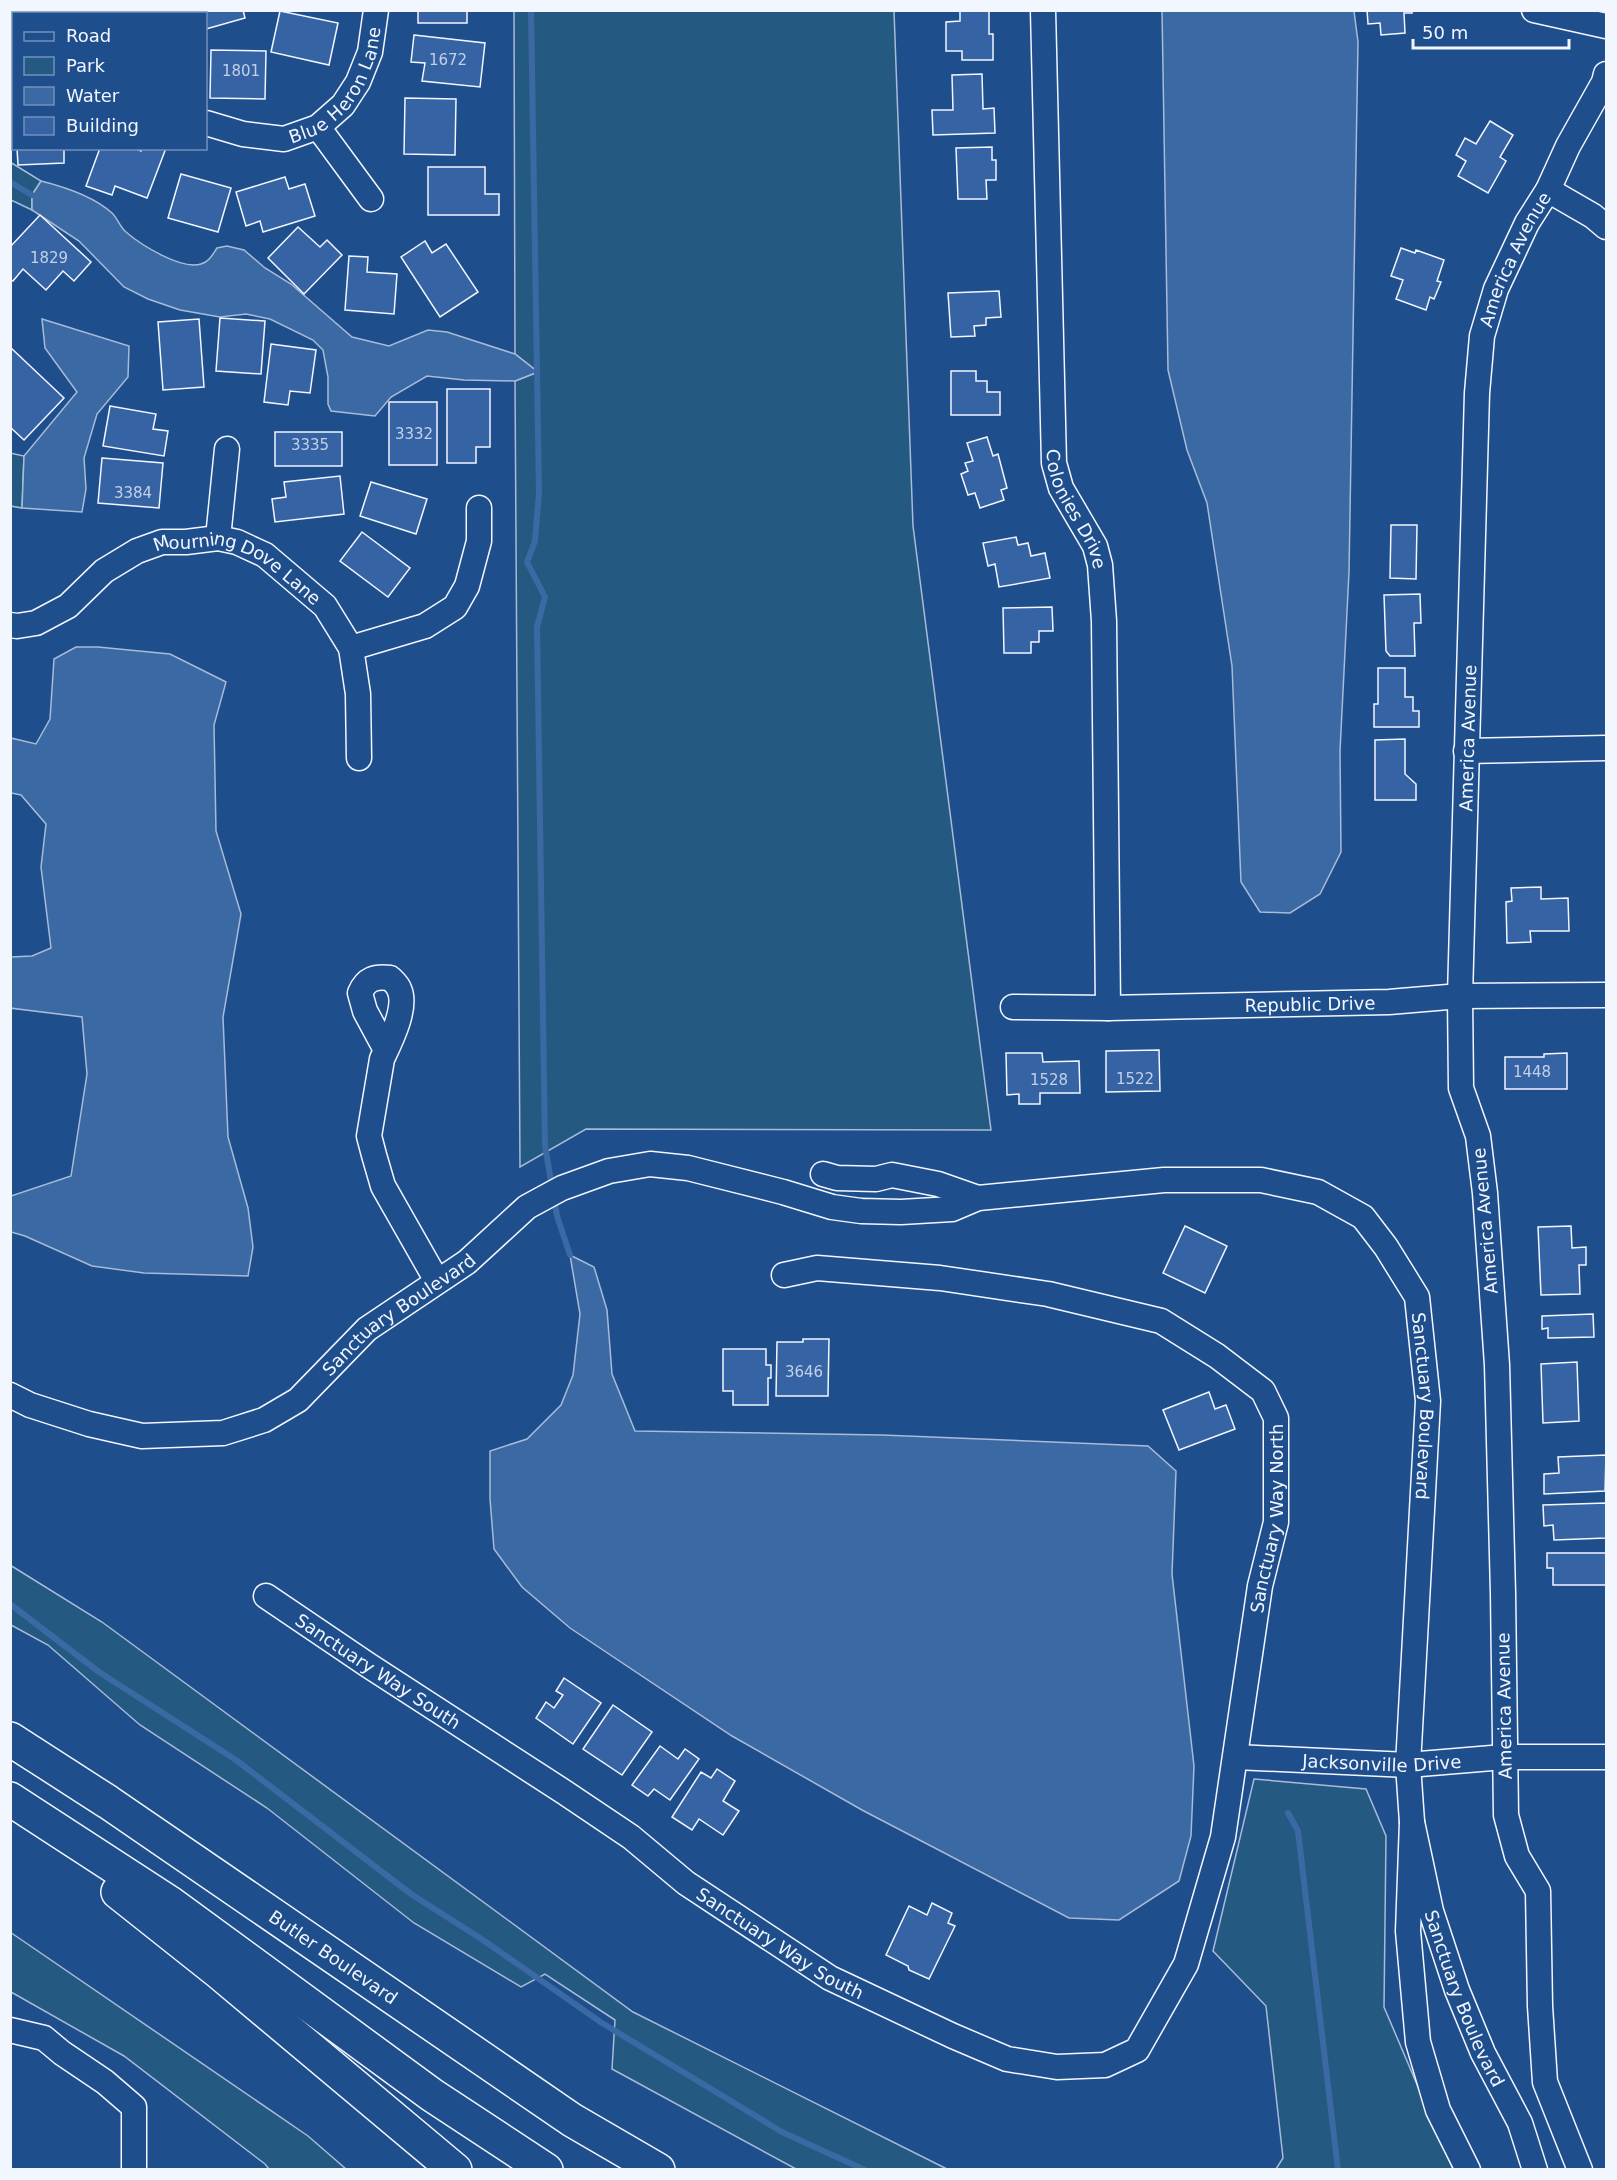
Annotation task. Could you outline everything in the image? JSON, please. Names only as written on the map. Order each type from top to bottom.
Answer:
[{"type":"highway","name":"Butler Boulevard","points":[[10,1739],[108,1802],[572,2120],[658,2169]]},
{"type":"highway","points":[[10,1799],[170,1903],[432,2095],[546,2169]]},
{"type":"highway","points":[[10,1808],[220,1973],[455,2169]]},
{"type":"highway","points":[[572,2120],[684,2169]]},
{"type":"street","name":"Blue Heron Lane","points":[[207,123],[243,134],[284,139],[318,127],[344,105],[358,82],[370,52],[376,10]]},
{"type":"street","name":"Colonies Drive","points":[[1043,10],[1054,463],[1061,488],[1095,546],[1100,566],[1104,621],[1108,1008]]},
{"type":"street","points":[[1534,10],[1606,26]]},
{"type":"street","name":"America Avenue","points":[[1580,2169],[1545,2082],[1540,2006],[1538,1891],[1516,1856],[1506,1815],[1497,1365],[1485,1193],[1478,1136],[1461,1088],[1460,996],[1477,393],[1482,336],[1496,289],[1527,224],[1548,190],[1606,74]]},
{"type":"street","points":[[318,127],[371,199]]},
{"type":"street","points":[[1548,190],[1593,216],[1606,227]]},
{"type":"street","points":[[218,538],[227,449]]},
{"type":"street","points":[[351,648],[425,626],[455,607],[467,586],[479,541],[479,508]]},
{"type":"street","name":"Mourning Dove Lane","points":[[10,625],[18,626],[36,622],[68,606],[104,571],[137,551],[162,542],[218,538],[237,542],[266,555],[325,606],[351,648],[358,694],[359,758]]},
{"type":"street","points":[[1466,751],[1606,748]]},
{"type":"street","name":"Republic Drive","points":[[1013,1007],[1108,1008],[1389,1002],[1460,996],[1606,995]]},
{"type":"street","points":[[386,1050],[382,1059],[369,1136],[383,1186],[437,1281]]},
{"type":"street","name":"Sanctuary Boulevard","points":[[10,1395],[50,1412],[142,1436],[223,1433],[264,1420],[298,1400],[367,1329],[467,1262],[527,1207],[562,1188],[609,1171],[650,1164],[688,1168],[832,1207],[861,1211],[902,1212],[952,1209],[978,1198],[1164,1180],[1261,1180],[1318,1192],[1363,1217],[1386,1247],[1417,1297],[1428,1401],[1408,1765],[1412,1822],[1408,1931],[1418,2042],[1438,2110],[1468,2169]]},
{"type":"street","name":"Sanctuary Boulevard","points":[[783,1192],[823,1174],[837,1178],[876,1179],[893,1175],[938,1184],[978,1198]]},
{"type":"street","name":"Sanctuary Way North","points":[[784,1275],[817,1268],[940,1278],[1048,1294],[1161,1321],[1217,1356],[1263,1391],[1276,1418],[1276,1522],[1260,1586],[1236,1757]]},
{"type":"street","name":"Sanctuary Way South","points":[[266,1596],[631,1837],[686,1883],[830,1978],[1007,2059],[1057,2067],[1105,2065],[1137,2050],[1186,1965],[1223,1837],[1236,1757]]},
{"type":"street","name":"Jacksonville Drive","points":[[1236,1757],[1408,1765],[1504,1757],[1606,1757]]},
{"type":"street","name":"Sanctuary Boulevard","points":[[1412,1822],[1431,1911],[1457,1990],[1483,2053],[1520,2123],[1534,2169]]},
{"type":"street","points":[[10,2030],[44,2038],[105,2082],[134,2107],[134,2169]]},
{"type":"green space","points":[[514,11],[894,11],[913,526],[991,1130],[586,1129],[520,1167],[515,381],[538,372],[515,354]]},
{"type":"green space","points":[[10,162],[41,181],[32,195],[32,210],[11,200]]},
{"type":"green space","points":[[10,453],[24,456],[22,508],[11,506]]},
{"type":"green space","points":[[10,1565],[102,1622],[633,2012],[947,2169],[796,2169],[612,2069],[615,2020],[545,1974],[521,1987],[414,1923],[267,1808],[140,1725],[48,1645],[11,1625]]},
{"type":"green space","points":[[1254,1779],[1366,1789],[1386,1836],[1384,2007],[1453,2169],[1276,2169],[1283,2158],[1266,2006],[1213,1951]]},
{"type":"green space","points":[[10,1932],[308,2136],[346,2169],[269,2169],[124,2056],[11,1992]]},
{"type":"water","points":[[1162,11],[1354,11],[1358,42],[1349,572],[1340,751],[1341,852],[1320,894],[1290,913],[1260,912],[1241,882],[1232,666],[1207,503],[1187,450],[1168,370]]},
{"type":"water","points":[[41,181],[88,197],[112,213],[124,230],[133,237],[172,260],[193,265],[201,264],[209,260],[217,248],[227,246],[244,250],[265,268],[291,284],[352,337],[389,346],[428,330],[447,332],[515,354],[538,372],[515,381],[464,380],[427,376],[391,397],[375,416],[331,411],[328,404],[328,377],[323,350],[313,340],[270,319],[246,314],[220,317],[180,310],[148,299],[124,287],[79,241],[32,210],[32,195]]},
{"type":"water","points":[[42,319],[129,346],[128,377],[97,414],[84,458],[86,489],[82,512],[22,508],[24,456],[77,392],[45,348]]},
{"type":"water","points":[[76,647],[170,654],[226,682],[214,725],[216,831],[241,914],[223,1017],[228,1137],[248,1208],[253,1247],[248,1276],[144,1273],[92,1266],[11,1232],[11,1196],[71,1176],[87,1074],[82,1017],[10,1008],[11,957],[32,956],[51,948],[41,867],[46,824],[21,795],[11,793],[11,738],[36,744],[50,719],[54,659]]},
{"type":"water","points":[[570,1255],[594,1267],[607,1310],[612,1374],[635,1431],[882,1435],[1148,1446],[1176,1471],[1172,1574],[1194,1766],[1191,1836],[1179,1881],[1119,1920],[1069,1918],[862,1810],[732,1736],[570,1628],[522,1587],[494,1549],[490,1499],[490,1451],[527,1439],[561,1405],[573,1375],[580,1314]]},
{"type":"building","points":[[168,10],[243,10],[245,18],[207,29],[207,12],[168,12]]},
{"type":"building","points":[[418,10],[467,10],[467,23],[418,23]]},
{"type":"building","points":[[960,10],[989,10],[989,34],[993,34],[993,60],[962,60],[962,51],[946,51],[946,22],[960,21]]},
{"type":"building","points":[[1367,10],[1412,10],[1412,13],[1404,13],[1405,33],[1381,35],[1380,23],[1368,24]]},
{"type":"building","points":[[280,11],[338,23],[329,65],[271,52]]},
{"type":"building","points":[[414,35],[485,43],[480,87],[422,81],[425,63],[411,62]]},
{"type":"building","points":[[211,50],[266,51],[265,99],[210,98]]},
{"type":"building","points":[[982,74],[983,109],[994,108],[995,133],[933,135],[932,110],[953,110],[952,75]]},
{"type":"building","points":[[405,98],[456,99],[455,155],[404,154]]},
{"type":"building","points":[[1490,121],[1513,135],[1500,157],[1506,161],[1488,193],[1458,176],[1466,161],[1456,155],[1465,138],[1476,144]]},
{"type":"building","points":[[992,147],[992,160],[996,160],[996,180],[986,180],[987,199],[958,199],[956,148]]},
{"type":"building","points":[[17,150],[64,150],[64,163],[18,165]]},
{"type":"building","points":[[99,150],[165,150],[147,198],[115,186],[112,195],[86,186]]},
{"type":"building","points":[[428,167],[485,167],[485,194],[499,194],[499,215],[428,215]]},
{"type":"building","points":[[181,174],[231,188],[218,232],[168,218]]},
{"type":"building","points":[[285,177],[289,189],[305,184],[315,216],[263,232],[260,221],[246,226],[236,192]]},
{"type":"building","points":[[40,215],[91,262],[74,281],[63,271],[46,290],[23,269],[13,281],[10,279],[10,247]]},
{"type":"building","points":[[298,227],[320,247],[327,240],[342,255],[304,294],[268,258]]},
{"type":"building","points":[[425,241],[432,253],[446,244],[478,292],[440,317],[401,257]]},
{"type":"building","points":[[1401,248],[1415,253],[1416,250],[1444,260],[1437,281],[1441,282],[1434,299],[1430,297],[1426,310],[1396,299],[1403,280],[1391,276]]},
{"type":"building","points":[[349,256],[368,257],[367,272],[397,274],[394,314],[345,310]]},
{"type":"building","points":[[999,291],[1001,317],[986,318],[986,325],[974,326],[975,336],[951,337],[948,293]]},
{"type":"building","points":[[220,318],[265,321],[261,374],[216,371]]},
{"type":"building","points":[[199,319],[204,387],[163,390],[158,322]]},
{"type":"building","points":[[271,344],[316,350],[310,393],[290,391],[288,405],[264,402]]},
{"type":"building","points":[[10,347],[64,398],[24,440],[10,427]]},
{"type":"building","points":[[951,371],[976,371],[976,381],[987,381],[987,392],[1000,392],[1000,415],[951,415]]},
{"type":"building","points":[[447,389],[490,389],[490,447],[476,447],[476,463],[447,463]]},
{"type":"building","points":[[389,402],[437,402],[437,465],[389,465]]},
{"type":"building","points":[[110,406],[156,414],[153,429],[168,431],[164,456],[103,446]]},
{"type":"building","points":[[275,432],[342,432],[342,466],[275,466]]},
{"type":"building","points":[[987,437],[993,456],[998,454],[1007,488],[1001,490],[1004,500],[980,508],[975,493],[968,495],[961,474],[968,471],[965,463],[973,461],[967,443]]},
{"type":"building","points":[[102,458],[163,463],[159,508],[98,503]]},
{"type":"building","points":[[340,476],[344,514],[275,522],[272,499],[286,497],[284,482]]},
{"type":"building","points":[[371,482],[427,499],[416,534],[360,516]]},
{"type":"building","points":[[1391,525],[1417,525],[1416,579],[1390,578]]},
{"type":"building","points":[[362,532],[410,568],[388,597],[340,561]]},
{"type":"building","points":[[1016,537],[1018,545],[1028,543],[1031,556],[1045,553],[1050,578],[999,587],[995,564],[988,566],[983,543]]},
{"type":"building","points":[[1420,594],[1421,623],[1414,623],[1415,656],[1390,656],[1386,651],[1384,595]]},
{"type":"building","points":[[1052,607],[1053,631],[1039,631],[1039,642],[1031,642],[1031,653],[1004,653],[1003,608]]},
{"type":"building","points":[[1378,668],[1405,668],[1405,697],[1413,697],[1413,711],[1419,711],[1419,727],[1374,727],[1374,704],[1378,704]]},
{"type":"building","points":[[1405,739],[1405,774],[1416,784],[1416,800],[1375,800],[1375,740]]},
{"type":"building","points":[[1541,887],[1541,899],[1568,898],[1569,931],[1530,931],[1531,942],[1507,943],[1506,902],[1512,901],[1511,888]]},
{"type":"building","points":[[1159,1050],[1160,1091],[1106,1092],[1106,1051]]},
{"type":"building","points":[[1006,1053],[1042,1053],[1043,1062],[1079,1061],[1080,1093],[1040,1093],[1040,1104],[1019,1104],[1019,1094],[1007,1095]]},
{"type":"building","points":[[1567,1053],[1567,1089],[1505,1089],[1505,1057],[1544,1057],[1544,1054]]},
{"type":"building","points":[[1185,1226],[1227,1246],[1205,1293],[1163,1273]]},
{"type":"building","points":[[1571,1226],[1572,1248],[1586,1247],[1586,1265],[1579,1265],[1580,1294],[1541,1295],[1538,1227]]},
{"type":"building","points":[[1593,1314],[1594,1337],[1548,1338],[1548,1328],[1542,1329],[1542,1316]]},
{"type":"building","points":[[803,1339],[829,1339],[828,1396],[776,1396],[777,1342],[803,1342]]},
{"type":"building","points":[[723,1349],[766,1349],[766,1365],[771,1365],[771,1378],[768,1378],[768,1405],[733,1405],[733,1391],[723,1391]]},
{"type":"building","points":[[1577,1362],[1579,1421],[1543,1423],[1541,1364]]},
{"type":"building","points":[[1209,1392],[1215,1409],[1226,1405],[1235,1429],[1179,1450],[1163,1410]]},
{"type":"building","points":[[1606,1455],[1605,1491],[1544,1494],[1544,1474],[1559,1473],[1558,1457]]},
{"type":"building","points":[[1606,1503],[1606,1538],[1554,1540],[1553,1525],[1544,1526],[1543,1505]]},
{"type":"building","points":[[1547,1553],[1606,1553],[1606,1585],[1553,1585],[1553,1568],[1547,1568]]},
{"type":"building","points":[[564,1678],[601,1703],[573,1744],[536,1718],[546,1702],[554,1708],[563,1695],[556,1691]]},
{"type":"building","points":[[613,1705],[652,1732],[622,1775],[583,1749]]},
{"type":"building","points":[[660,1746],[678,1759],[685,1749],[699,1759],[670,1800],[654,1789],[648,1796],[632,1785]]},
{"type":"building","points":[[717,1769],[735,1781],[723,1801],[739,1811],[723,1835],[699,1819],[692,1830],[672,1817],[701,1772],[711,1778]]},
{"type":"building","points":[[932,1903],[952,1913],[948,1923],[955,1926],[929,1979],[909,1970],[908,1966],[886,1955],[909,1906],[927,1915]]},
{"type":"waterway","points":[[531,10],[539,493],[535,541],[527,562],[545,597],[537,627],[545,1146],[552,1187]]},
{"type":"waterway","points":[[10,182],[32,195]]},
{"type":"waterway","points":[[554,1197],[557,1216],[570,1255]]},
{"type":"waterway","points":[[10,1604],[99,1672],[236,1760],[411,1894],[483,1940],[602,2023],[782,2132],[865,2170]]},
{"type":"waterway","points":[[1288,1813],[1298,1831],[1338,2170]]}]
